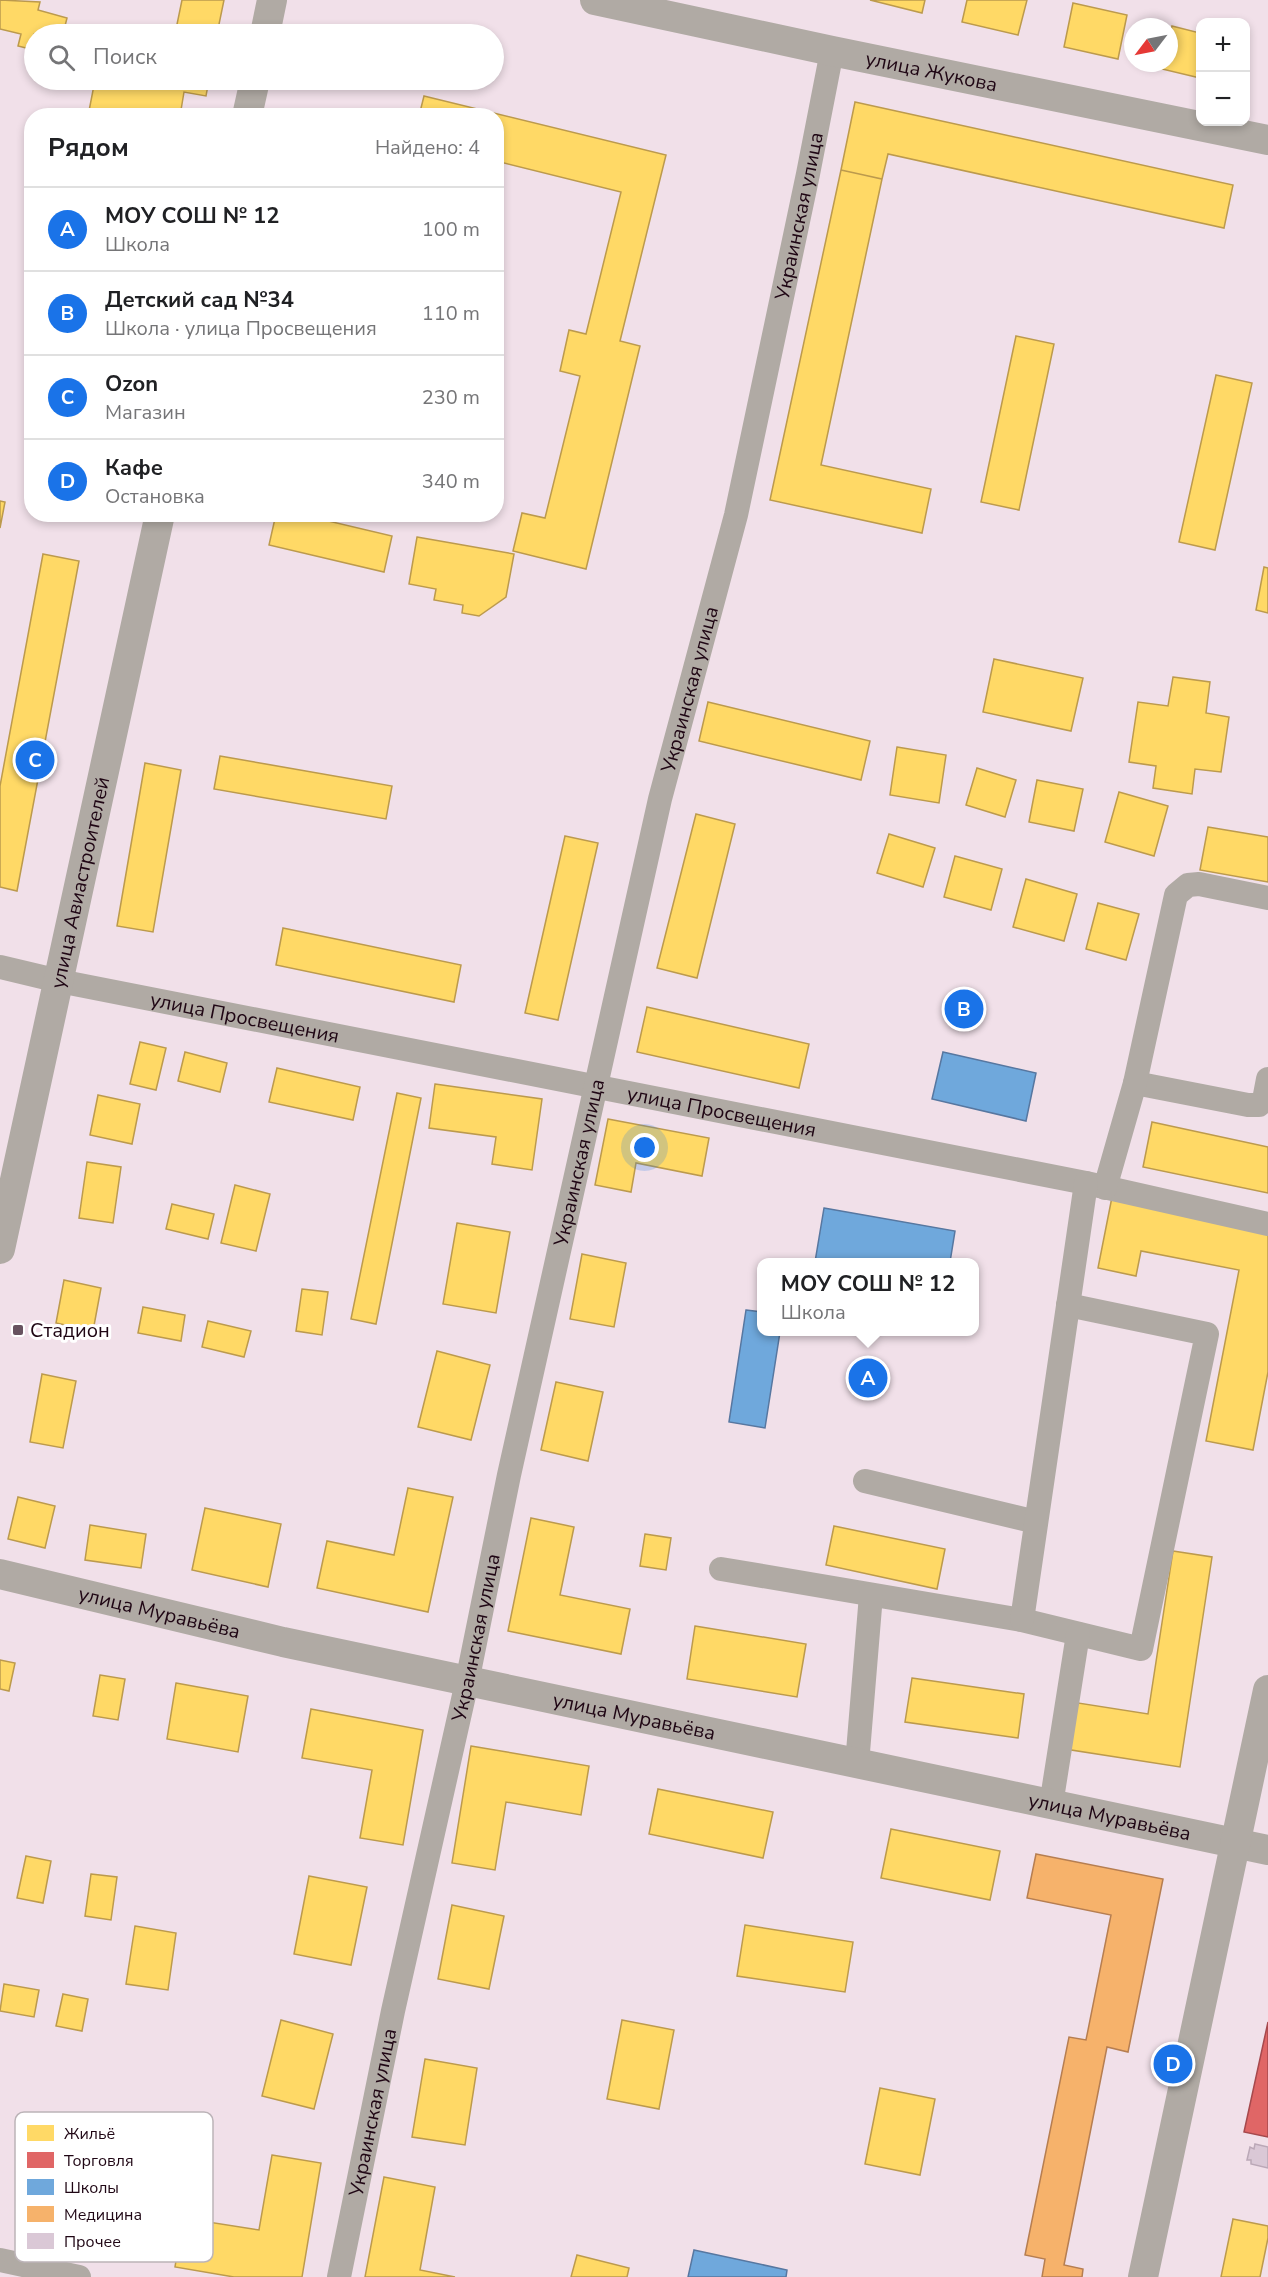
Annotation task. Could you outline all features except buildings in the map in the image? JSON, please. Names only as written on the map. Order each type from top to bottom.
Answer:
[{"type":"street","points":[[267,24],[272,0]]},
{"type":"street","name":"улица Жукова","points":[[595,0],[1268,140]]},
{"type":"street","name":"Украинская улица","points":[[339,2277],[397,1989],[467,1682],[514,1453],[660,799],[736,515],[832,51]]},
{"type":"street","points":[[249,108],[253,90]]},
{"type":"street","name":"улица Авиастроителей","points":[[0,1249],[158,522]]},
{"type":"street","points":[[1022,1620],[1068,1305],[1096,1186],[1136,1083],[1176,895],[1188,885],[1199,884],[1268,898]]},
{"type":"street","name":"улица Просвещения","points":[[0,967],[58,981],[1096,1186],[1268,1224]]},
{"type":"street","points":[[1136,1083],[1248,1105],[1259,1105],[1264,1100],[1268,1079]]},
{"type":"street","points":[[721,1569],[1022,1620],[1141,1649],[1207,1334],[1068,1305]]},
{"type":"street","points":[[865,1481],[1036,1522]]},
{"type":"street","name":"улица Муравьёва","points":[[0,1574],[283,1642],[1268,1850]]},
{"type":"street","points":[[857,1764],[871,1595]]},
{"type":"street","points":[[1051,1805],[1077,1634]]},
{"type":"street","points":[[1143,2277],[1268,1690]]},
{"type":"street","points":[[0,2260],[79,2277]]},
{"type":"place","name":"Ozon","points":[[35,760]]},
{"type":"place","name":"Детский сад №34","points":[[964,1009]]},
{"type":"place","name":"Стадион","points":[[18,1330]]},
{"type":"place","name":"МОУ СОШ № 12","points":[[868,1378]]},
{"type":"place","name":"Кафе","points":[[1173,2064]]}]
